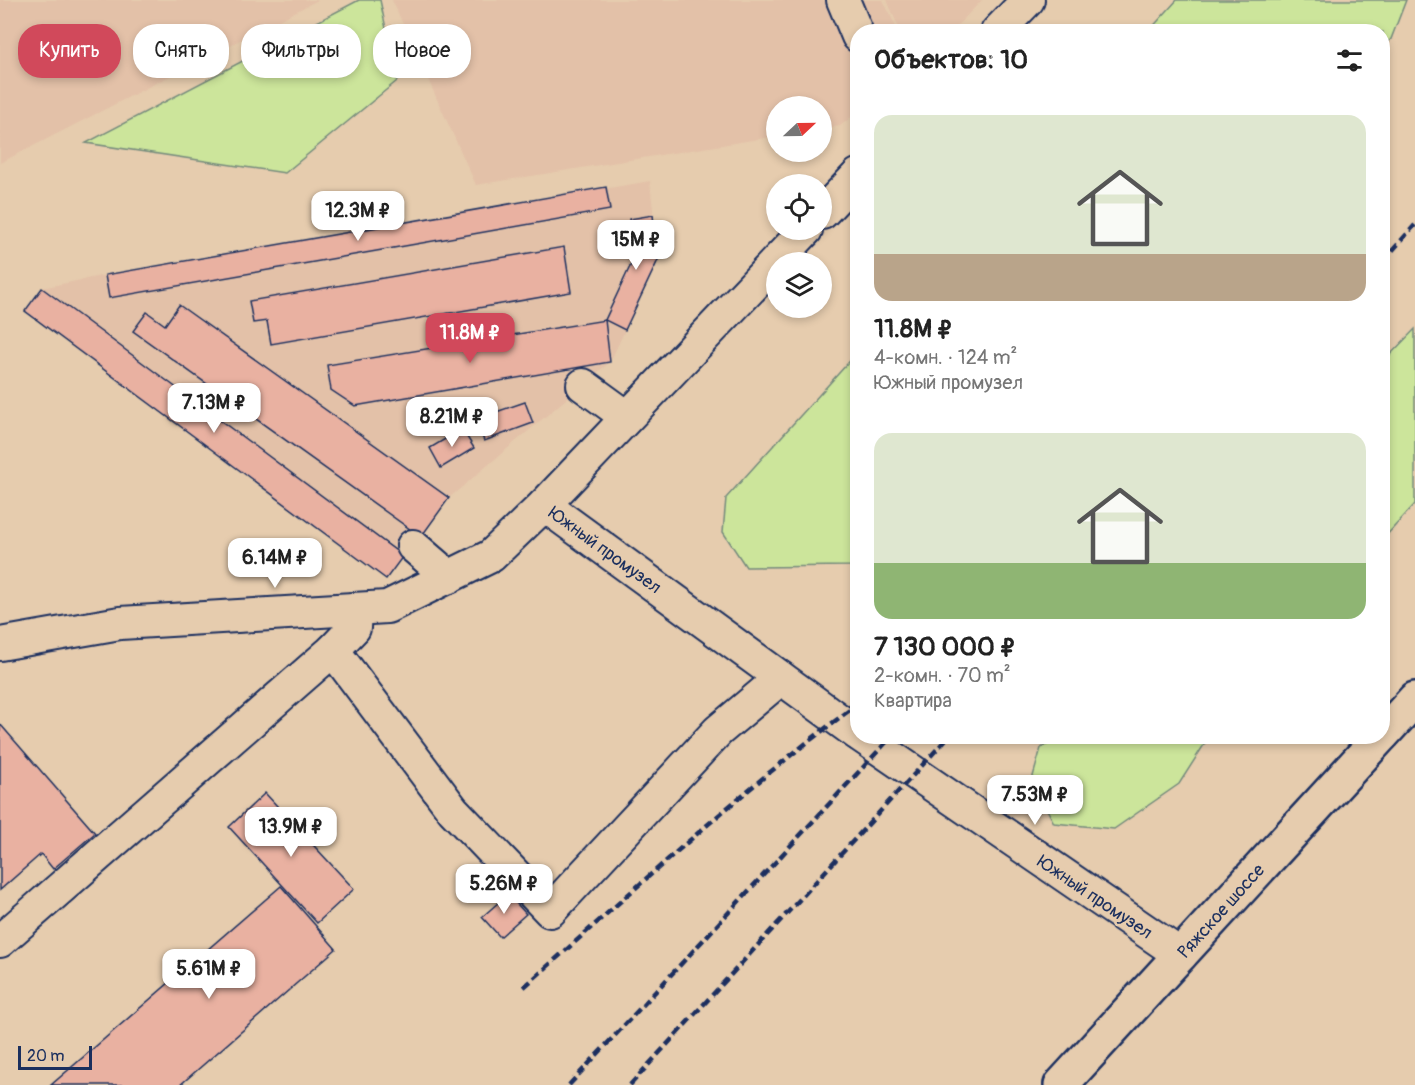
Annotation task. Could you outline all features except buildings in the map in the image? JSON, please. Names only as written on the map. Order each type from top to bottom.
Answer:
[{"type":"main road","name":"Ряжское шоссе","points":[[1390,726],[1415,699]]},
{"type":"main road","name":"Ряжское шоссе","points":[[1061,1085],[1374,744]]},
{"type":"street","points":[[843,0],[853,24]]},
{"type":"street","points":[[1005,24],[1028,0]]},
{"type":"street","points":[[832,202],[850,183]]},
{"type":"street","name":"Южный промузел","points":[[796,240],[544,505],[850,728]]},
{"type":"street","points":[[584,385],[627,417]]},
{"type":"street","points":[[0,644],[120,623],[387,607],[491,556],[544,505]]},
{"type":"street","points":[[412,546],[448,578]]},
{"type":"street","points":[[0,941],[333,650],[354,628],[355,609]]},
{"type":"street","points":[[333,650],[453,810],[550,911],[718,731],[781,678]]},
{"type":"street","name":"Южный промузел","points":[[873,744],[1181,955]]},
{"type":"shaded area","points":[[0,0],[318,0],[271,24],[241,24],[241,39],[229,46],[229,24],[133,24],[133,78],[166,78],[0,163]]},
{"type":"shaded area","points":[[392,0],[883,0],[895,24],[850,24],[850,118],[840,126],[832,127],[832,96],[766,96],[766,138],[476,185],[427,78],[471,78],[471,24],[403,24]]},
{"type":"shaded area","points":[[887,0],[982,0],[959,24],[897,24]]},
{"type":"shaded area","points":[[650,181],[658,260],[610,362],[449,498],[386,579],[25,311],[42,288],[105,275]]},
{"type":"green space","points":[[359,0],[380,0],[385,24],[373,24],[373,78],[396,78],[397,81],[285,173],[86,143],[210,78],[229,78],[229,68],[241,62],[241,78],[361,78],[361,24],[313,24]]},
{"type":"green space","points":[[1177,0],[1406,0],[1390,40],[1390,24],[1155,24]]},
{"type":"green space","points":[[1415,329],[1415,504],[1390,531],[1390,355]]},
{"type":"green space","points":[[850,361],[850,566],[746,567],[723,532],[726,498]]},
{"type":"green space","points":[[1048,744],[1205,744],[1179,784],[1114,829],[1054,823],[1032,780],[1041,748]]},
{"type":"railway","points":[[1390,253],[1415,225]]},
{"type":"railway","points":[[524,987],[729,806],[850,710]]},
{"type":"railway","points":[[569,1085],[885,744]]},
{"type":"railway","points":[[630,1085],[942,744]]}]
